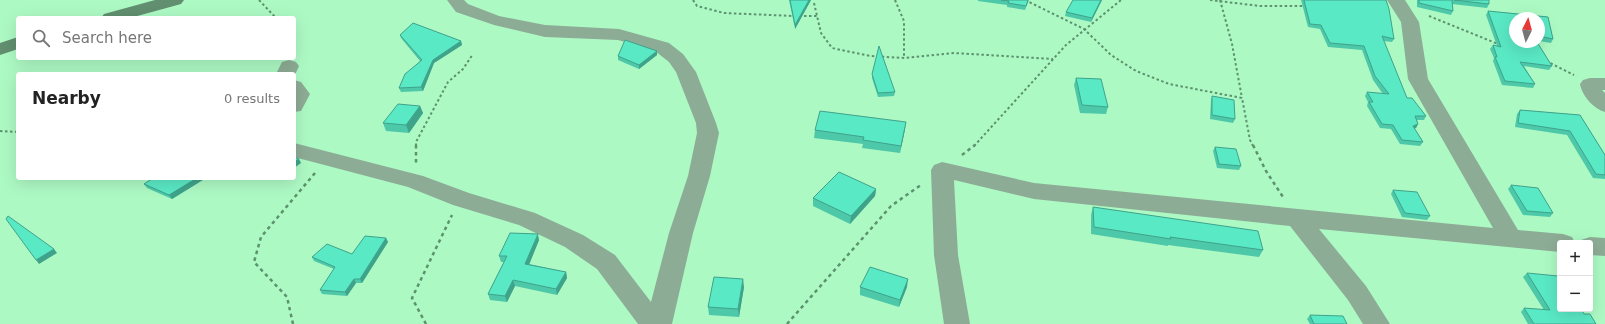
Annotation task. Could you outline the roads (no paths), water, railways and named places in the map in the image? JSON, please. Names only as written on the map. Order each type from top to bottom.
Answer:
[{"type":"street","points":[[117,16],[175,0]]},
{"type":"street","points":[[455,1],[462,8],[494,20],[546,30],[619,35],[662,47],[676,58],[686,72],[706,123],[708,133],[699,176],[681,233],[660,324]]},
{"type":"street","points":[[1398,2],[1410,22],[1418,78],[1510,238]]},
{"type":"street","points":[[0,49],[16,45]]},
{"type":"street","points":[[1605,84],[1590,84],[1591,90],[1605,106]]},
{"type":"street","points":[[296,89],[300,94],[296,102]]},
{"type":"street","points":[[296,150],[415,181],[460,198],[527,219],[580,245],[606,262],[653,324]]},
{"type":"street","points":[[957,324],[946,255],[942,170],[1034,191],[1557,242]]},
{"type":"street","points":[[1296,217],[1357,293],[1377,324]]},
{"type":"street","points":[[1593,246],[1605,247]]}]
